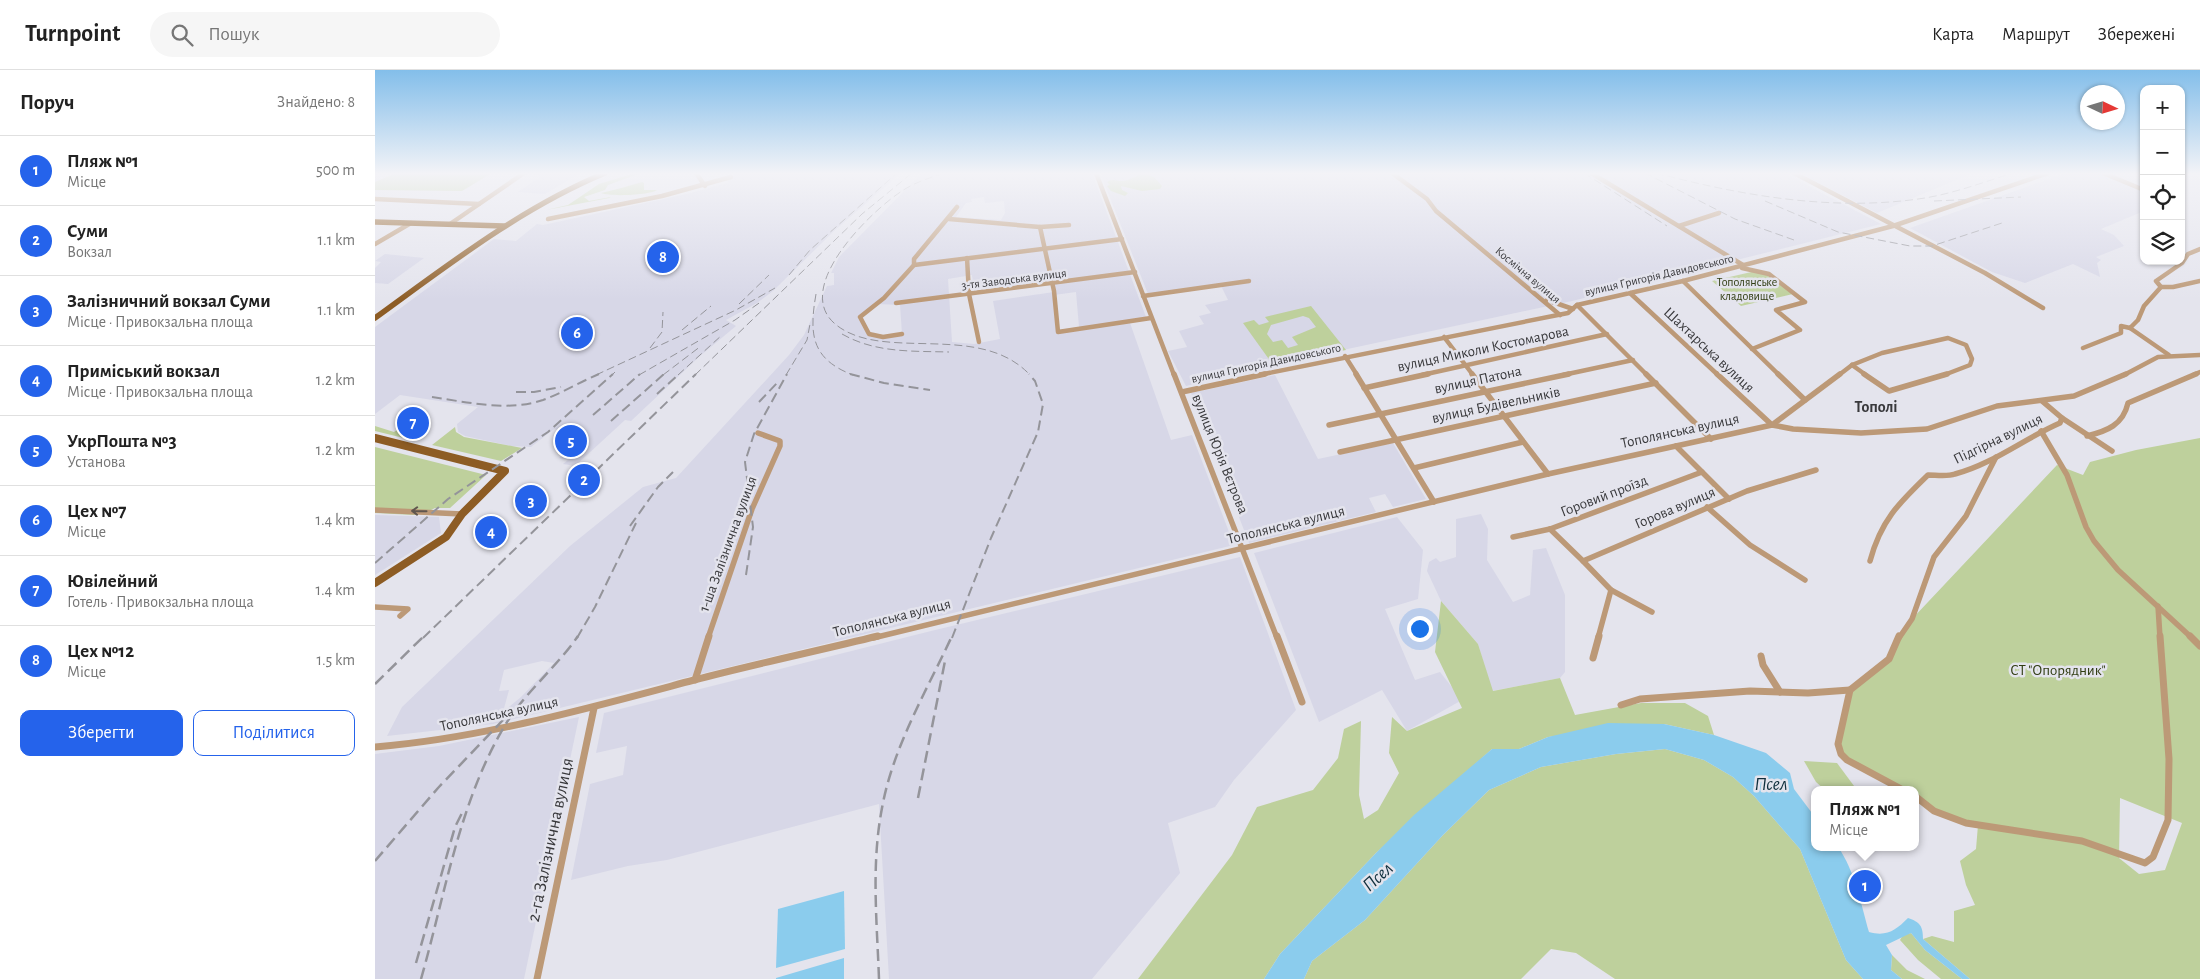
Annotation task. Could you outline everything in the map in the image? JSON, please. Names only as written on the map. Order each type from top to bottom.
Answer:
[{"type":"main road","points":[[375,318],[477,243],[524,215]]},
{"type":"main road","points":[[375,222],[506,226]]},
{"type":"main road","points":[[375,438],[503,470],[503,476],[462,514],[446,537],[375,583]]},
{"type":"street","points":[[450,224],[462,215]]},
{"type":"street","points":[[548,219],[565,215]]},
{"type":"street","points":[[914,265],[914,259],[951,215]]},
{"type":"street","name":"вулиця Юрія Вєтрова","points":[[1113,215],[1151,318],[1245,550],[1302,702]]},
{"type":"street","name":"Космічна вулиця","points":[[1441,215],[1541,297],[1560,315]]},
{"type":"street","points":[[1661,215],[1743,265]]},
{"type":"street","points":[[1679,226],[1712,215]]},
{"type":"street","points":[[1873,215],[1985,273],[2043,308]]},
{"type":"street","name":"вулиця Григорія Давидовського","points":[[1182,392],[1345,356],[1560,315],[1575,307],[1734,268],[1893,226],[1924,215]]},
{"type":"street","points":[[949,218],[1040,227],[1069,225]]},
{"type":"street","points":[[375,244],[411,223]]},
{"type":"street","points":[[1040,227],[1039,238],[1045,249],[1053,284],[1058,332],[1151,318]]},
{"type":"street","points":[[903,334],[883,337],[869,334],[860,317],[884,298],[914,265],[1123,240]]},
{"type":"street","points":[[2161,287],[2156,280],[2182,263],[2188,254],[2199,252]]},
{"type":"street","points":[[967,258],[969,294],[979,342]]},
{"type":"street","points":[[1734,268],[1758,268],[1767,272],[1805,302],[1776,310],[1800,330],[1752,349]]},
{"type":"street","name":"3-тя Заводська вулиця","points":[[896,303],[1135,272]]},
{"type":"street","points":[[1143,296],[1249,281]]},
{"type":"street","points":[[1683,281],[1805,400]]},
{"type":"street","points":[[2130,328],[2138,320],[2144,306],[2161,287],[2173,287],[2200,281]]},
{"type":"street","name":"Шахтарська вулиця","points":[[1630,293],[1772,425]]},
{"type":"street","points":[[1541,297],[1575,307]]},
{"type":"street","name":"Космічна вулиця","points":[[1575,307],[1607,334],[1711,438]]},
{"type":"street","points":[[2083,348],[2121,333],[2121,326],[2130,328],[2169,355]]},
{"type":"street","name":"вулиця Миколи Костомарова","points":[[1364,388],[1607,334]]},
{"type":"street","points":[[1445,337],[1547,474]]},
{"type":"street","points":[[1772,425],[1852,365],[1882,353],[1948,338],[1966,345],[1973,359],[1970,365],[1928,381],[1889,391],[1852,365]]},
{"type":"street","name":"Тополянська вулиця","points":[[375,747],[421,744],[594,708],[695,680],[1245,550],[1547,474],[1711,438],[1772,425],[1835,432],[1907,431],[1937,426],[1975,411],[1997,406],[2074,396],[2116,379],[2158,357],[2200,355]]},
{"type":"street","points":[[1345,356],[1434,502]]},
{"type":"street","name":"вулиця Патона","points":[[1329,425],[1633,360]]},
{"type":"street","points":[[2087,436],[2113,429],[2127,411],[2128,403],[2200,372]]},
{"type":"street","name":"вулиця Будівельників","points":[[1340,452],[1657,383]]},
{"type":"street","points":[[2042,401],[2087,436],[2112,451]]},
{"type":"street","name":"Підгірна вулиця","points":[[1870,561],[1875,536],[1887,516],[1928,475],[1954,475],[1996,457],[2061,423],[2062,418]]},
{"type":"street","points":[[2041,432],[2048,440],[2076,495],[2084,522],[2093,540],[2126,577],[2200,646]]},
{"type":"street","name":"1-ша Залізнична вулиця","points":[[695,680],[752,509],[767,471],[780,449],[780,441],[758,433]]},
{"type":"street","points":[[1413,468],[1523,442]]},
{"type":"street","points":[[1676,446],[1729,499]]},
{"type":"street","points":[[1621,704],[1640,700],[1750,691],[1850,690],[1889,660],[1900,635],[1912,619],[1934,557],[1966,516],[1996,457]]},
{"type":"street","name":"Горова вулиця","points":[[1583,561],[1729,499],[1816,470]]},
{"type":"street","name":"Горовий проїзд","points":[[1513,537],[1550,530],[1702,472]]},
{"type":"street","points":[[1707,508],[1749,544],[1805,580]]},
{"type":"street","points":[[375,510],[462,514]]},
{"type":"street","points":[[1550,530],[1611,590],[1652,612]]},
{"type":"street","points":[[1593,658],[1611,590]]},
{"type":"street","points":[[1919,799],[1934,811],[1966,823],[2082,841],[2137,862],[2148,861],[2153,857],[2168,820],[2169,759],[2158,606]]},
{"type":"street","points":[[375,607],[408,609],[400,616]]},
{"type":"street","points":[[1761,656],[1763,665],[1780,692]]},
{"type":"street","points":[[1850,690],[1839,741],[1839,752],[1849,762],[1895,786]]},
{"type":"street","name":"2-га Залізнична вулиця","points":[[537,979],[594,708]]},
{"type":"shaded area","points":[[588,215],[852,215],[773,291],[757,303],[726,320],[736,326],[700,356],[631,421],[625,420],[575,466],[563,464],[568,460],[559,458],[585,434],[554,429],[531,447],[511,446],[465,436],[458,432],[457,424],[478,407],[400,395],[375,414],[375,327],[494,239],[516,241],[537,224],[543,225]]},
{"type":"shaded area","points":[[880,215],[957,215],[956,217],[1001,220],[1004,215],[1108,215],[1146,317],[1129,320],[1171,440],[1192,435],[1234,545],[493,724],[387,736],[402,707],[570,546],[643,487],[676,478],[789,355],[804,335],[827,286],[834,285],[834,273],[831,273],[839,257]],"holes":[[[972,275],[973,282],[990,280],[991,291],[1053,285],[1054,292],[993,301],[1000,339],[974,344],[952,342],[948,279]],[[1076,292],[1079,327],[1058,330],[1054,295]],[[877,304],[900,305],[902,334],[883,337],[869,334],[860,317]],[[542,661],[554,663],[521,697],[503,712],[509,690],[499,691],[504,670]]]},
{"type":"shaded area","points":[[1117,215],[1865,215],[1881,224],[1572,301],[1273,365],[1186,386],[1168,351],[1187,347],[1179,331],[1204,324],[1199,316],[1211,313],[1205,305],[1228,300],[1220,284],[1148,294]]},
{"type":"shaded area","points":[[1946,215],[2133,215],[2101,229],[2114,235],[2124,246],[2096,257],[2101,260],[2097,263],[2100,277],[2073,264],[2025,283],[1992,272],[1910,228]]},
{"type":"shaded area","points":[[385,254],[424,258],[388,284],[375,283],[375,268],[381,262],[375,261]]},
{"type":"shaded area","points":[[1275,375],[1318,459],[1393,443],[1426,499],[1393,507],[1385,494],[1369,498],[1376,512],[1249,543],[1191,393]]},
{"type":"shaded area","points":[[1481,514],[1488,529],[1487,560],[1513,602],[1530,595],[1533,550],[1546,548],[1565,595],[1565,672],[1560,678],[1492,691],[1478,644],[1441,601],[1427,571],[1429,562],[1436,558],[1440,562],[1456,557],[1456,519]]},
{"type":"shaded area","points":[[375,515],[439,517],[441,533],[375,575]]},
{"type":"shaded area","points":[[1397,517],[1423,550],[1418,599],[1385,609],[1415,680],[1440,672],[1462,700],[1407,731],[1382,690],[1319,722],[1254,553]]},
{"type":"shaded area","points":[[1240,557],[1296,710],[1234,780],[1215,807],[1168,823],[1180,873],[1092,979],[889,979],[879,804],[667,860],[628,866],[571,880],[590,784],[623,775],[627,746],[596,753],[604,713],[931,631]]},
{"type":"shaded area","points":[[579,717],[524,979],[375,979],[375,754],[439,746]]},
{"type":"green space","name":"Тополянське кладовище","points":[[1760,270],[1793,294],[1741,306],[1712,281]]},
{"type":"green space","points":[[1311,306],[1346,350],[1273,365],[1243,323],[1254,320],[1259,325],[1269,322],[1265,317]],"holes":[[[1303,316],[1309,318],[1316,327],[1292,337],[1298,345],[1288,348],[1282,340],[1273,342],[1267,334],[1271,325]]]},
{"type":"green space","points":[[375,426],[394,432],[397,430],[420,434],[412,440],[375,431]]},
{"type":"green space","points":[[455,427],[456,432],[464,437],[522,448],[501,461],[432,445]]},
{"type":"green space","name":"СТ \"Опорядник\"","points":[[2200,438],[2200,979],[1970,979],[1923,939],[1932,936],[1954,942],[1954,911],[1975,905],[1966,885],[1960,861],[1976,849],[1978,825],[1934,811],[1919,799],[1919,786],[1896,786],[1844,758],[1838,741],[1847,697],[1889,659],[1912,619],[2057,465],[2083,475],[2090,462],[2136,450]],"holes":[[[2120,798],[2182,823],[2165,870],[2139,874],[2119,858]]]},
{"type":"green space","points":[[375,447],[486,475],[450,508],[435,508],[425,513],[414,515],[375,513]]},
{"type":"green space","points":[[1441,601],[1478,644],[1493,691],[1560,678],[1575,715],[1641,703],[1685,703],[1708,716],[1714,735],[1664,724],[1548,737],[1519,749],[1492,749],[1376,853],[1280,954],[1264,979],[1138,979],[1232,855],[1257,807],[1313,790],[1338,758],[1344,729],[1361,721],[1359,795],[1364,819],[1378,810],[1399,773],[1389,753],[1392,717],[1407,731],[1462,708],[1435,652]]},
{"type":"green space","points":[[1665,749],[1704,760],[1733,777],[1754,796],[1800,849],[1846,960],[1863,979],[1615,979],[1576,953],[1551,949],[1521,979],[1304,979],[1312,961],[1365,920],[1443,835],[1489,790],[1541,767],[1616,754]]},
{"type":"green space","points":[[1804,761],[1837,763],[1854,786],[1820,786],[1816,782]]},
{"type":"green space","points":[[1911,933],[1925,950],[1962,979],[1941,979],[1918,960],[1900,940],[1903,935]]},
{"type":"green space","points":[[1892,955],[1907,970],[1925,979],[1902,979],[1891,970]]},
{"type":"water","name":"Псел","points":[[1608,723],[1664,724],[1714,735],[1766,753],[1790,773],[1794,789],[1811,812],[1811,851],[1841,851],[1844,856],[1857,888],[1869,932],[1886,933],[1895,929],[1908,918],[1920,925],[1923,939],[1970,979],[1962,979],[1925,950],[1911,933],[1886,945],[1892,955],[1891,970],[1902,979],[1863,979],[1846,960],[1800,849],[1754,796],[1733,777],[1704,760],[1665,749],[1616,754],[1541,767],[1489,790],[1443,835],[1365,920],[1312,961],[1304,979],[1264,979],[1280,954],[1414,815],[1492,749],[1519,749],[1548,737]]},
{"type":"water","points":[[844,891],[845,949],[776,968],[778,909]]},
{"type":"water","points":[[844,958],[844,979],[776,979],[776,978]]},
{"type":"railway","points":[[789,275],[810,250],[849,215]]},
{"type":"railway","points":[[695,375],[861,215]]},
{"type":"railway","points":[[872,215],[841,250],[830,270],[823,289],[824,307],[834,323],[854,335],[877,341],[958,345],[984,349],[1009,359],[1030,375]]},
{"type":"railway","points":[[1650,215],[1667,226]]},
{"type":"railway","points":[[1728,215],[1794,240]]},
{"type":"railway","points":[[1799,215],[1838,232],[1910,246],[1932,246],[2002,223]]},
{"type":"railway","points":[[739,304],[769,275]]},
{"type":"railway","points":[[596,375],[736,310],[775,288]]},
{"type":"railway","points":[[816,294],[813,321],[816,344],[829,361],[839,369],[852,374]]},
{"type":"railway","points":[[639,375],[735,320],[762,301]]},
{"type":"railway","points":[[682,330],[711,306]]},
{"type":"railway","points":[[650,348],[662,332],[663,312]]},
{"type":"railway","points":[[786,375],[807,340],[810,324]]},
{"type":"railway","points":[[842,334],[867,345],[881,348],[949,352]]},
{"type":"railway","points":[[678,375],[722,335]]},
{"type":"railway","points":[[663,375],[701,346]]},
{"type":"railway","points":[[432,397],[487,405],[530,404],[550,397],[599,374]]},
{"type":"railway","points":[[375,563],[448,499],[548,432],[613,374]]},
{"type":"railway","points":[[593,415],[640,374]]},
{"type":"railway","points":[[611,421],[664,374]]},
{"type":"railway","points":[[657,394],[679,374]]},
{"type":"railway","points":[[423,638],[696,374]]},
{"type":"railway","points":[[746,575],[753,527],[745,462],[754,434],[787,374]]},
{"type":"railway","points":[[852,374],[884,383],[930,390]]},
{"type":"railway","points":[[952,638],[991,538],[1038,432],[1043,404],[1035,381],[1030,375]]},
{"type":"railway","points":[[759,402],[778,382]]},
{"type":"railway","points":[[516,392],[534,392],[561,387]]},
{"type":"railway","points":[[630,526],[658,487],[673,472]]},
{"type":"railway","points":[[577,638],[595,607],[636,523]]},
{"type":"railway","points":[[375,684],[424,636]]},
{"type":"railway","points":[[421,979],[464,818],[488,756],[512,715],[578,636]]},
{"type":"railway","points":[[879,979],[876,872],[882,808],[887,785],[902,742],[952,636]]},
{"type":"railway","points":[[918,798],[945,661]]},
{"type":"railway","points":[[375,861],[438,788],[503,720]]},
{"type":"railway","points":[[416,963],[455,827],[463,811]]},
{"type":"place","name":"Цех №12","points":[[663,257]]},
{"type":"place","name":"Цех №7","points":[[577,333]]},
{"type":"place","name":"Ювілейний","points":[[413,423]]},
{"type":"place","name":"УкрПошта №3","points":[[571,441]]},
{"type":"place","name":"Суми","points":[[584,480]]},
{"type":"place","name":"Залізничний вокзал Суми","points":[[531,501]]},
{"type":"place","name":"Приміський вокзал","points":[[491,532]]},
{"type":"place","name":"Пляж №1","points":[[1865,886]]},
{"type":"district","name":"Тополі","points":[[1876,407]]}]
